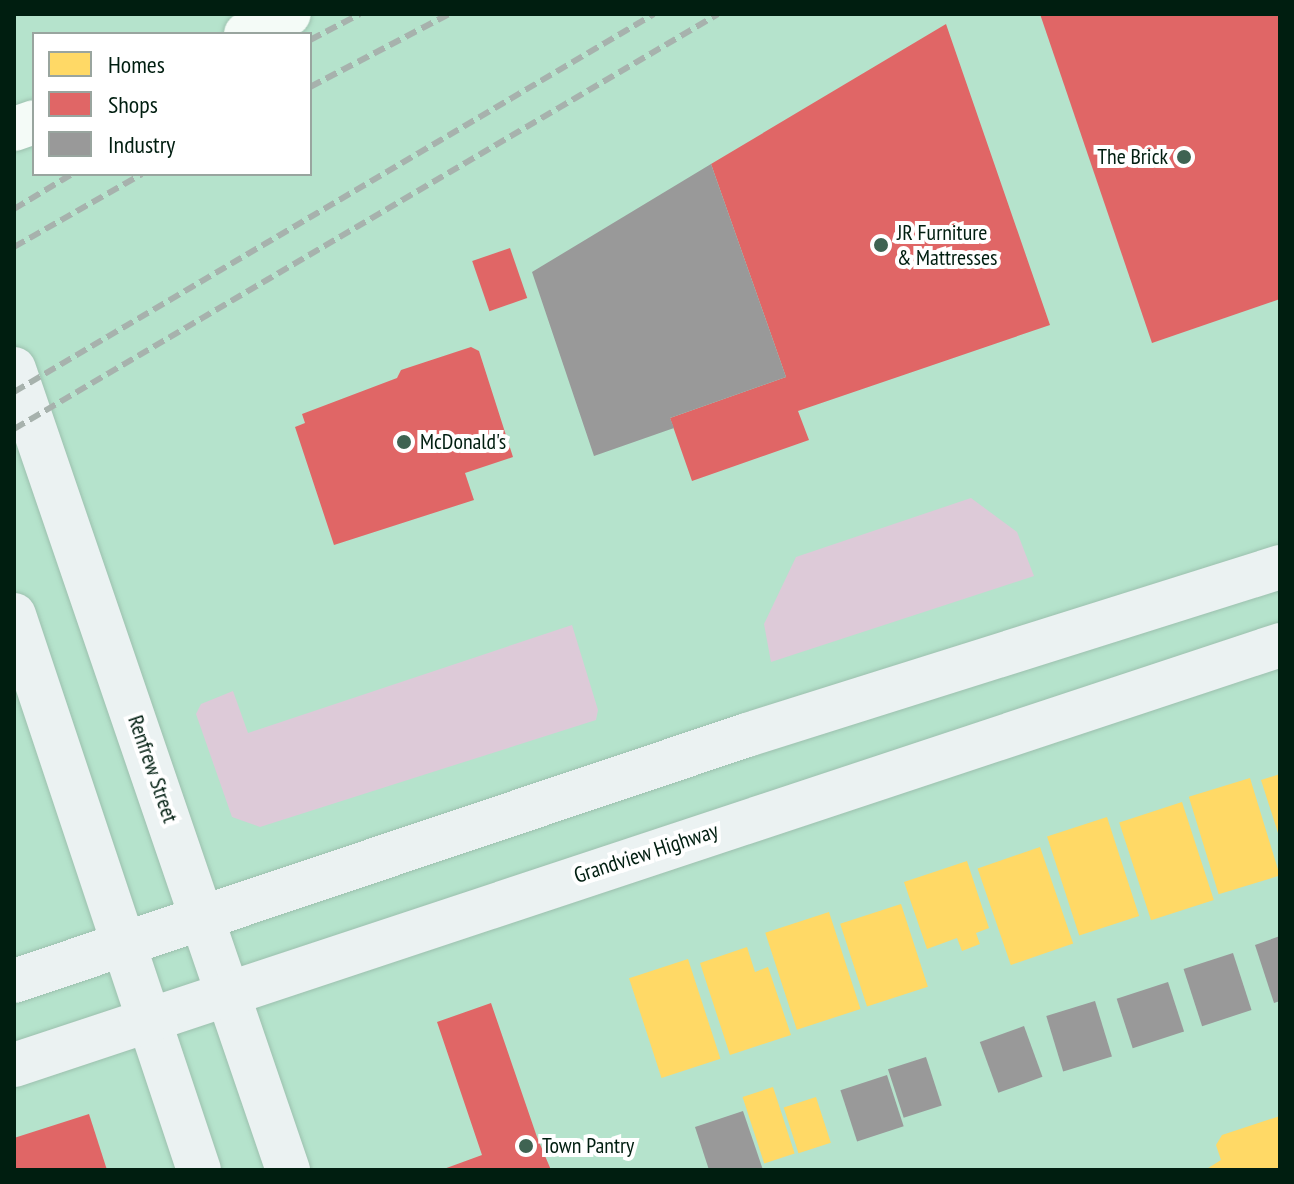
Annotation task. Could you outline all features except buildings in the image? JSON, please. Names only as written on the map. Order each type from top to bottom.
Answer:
[{"type":"main road","name":"Renfrew Street","points":[[14,369],[231,993],[288,1170]]},
{"type":"main road","points":[[14,981],[747,735],[1280,567]]},
{"type":"main road","points":[[14,615],[199,1170]]},
{"type":"main road","name":"Grandview Highway","points":[[14,1065],[1280,645]]},
{"type":"street","points":[[250,32],[289,14]]},
{"type":"shaded area","points":[[971,498],[1017,532],[1034,576],[771,662],[764,624],[796,557]]},
{"type":"shaded area","points":[[572,625],[598,710],[596,720],[260,827],[232,817],[196,714],[201,704],[233,691],[248,733]]},
{"type":"railway","points":[[312,39],[360,14]]},
{"type":"railway","points":[[312,86],[449,14]]},
{"type":"railway","points":[[14,392],[654,14]]},
{"type":"railway","points":[[14,429],[718,14]]},
{"type":"railway","points":[[14,209],[69,176]]},
{"type":"railway","points":[[14,247],[138,176]]},
{"type":"place","name":"The Brick","points":[[1184,157]]},
{"type":"place","name":"JR Furniture & Mattresses","points":[[881,245]]},
{"type":"place","name":"McDonald's","points":[[404,442]]},
{"type":"place","name":"Town Pantry","points":[[526,1146]]}]
